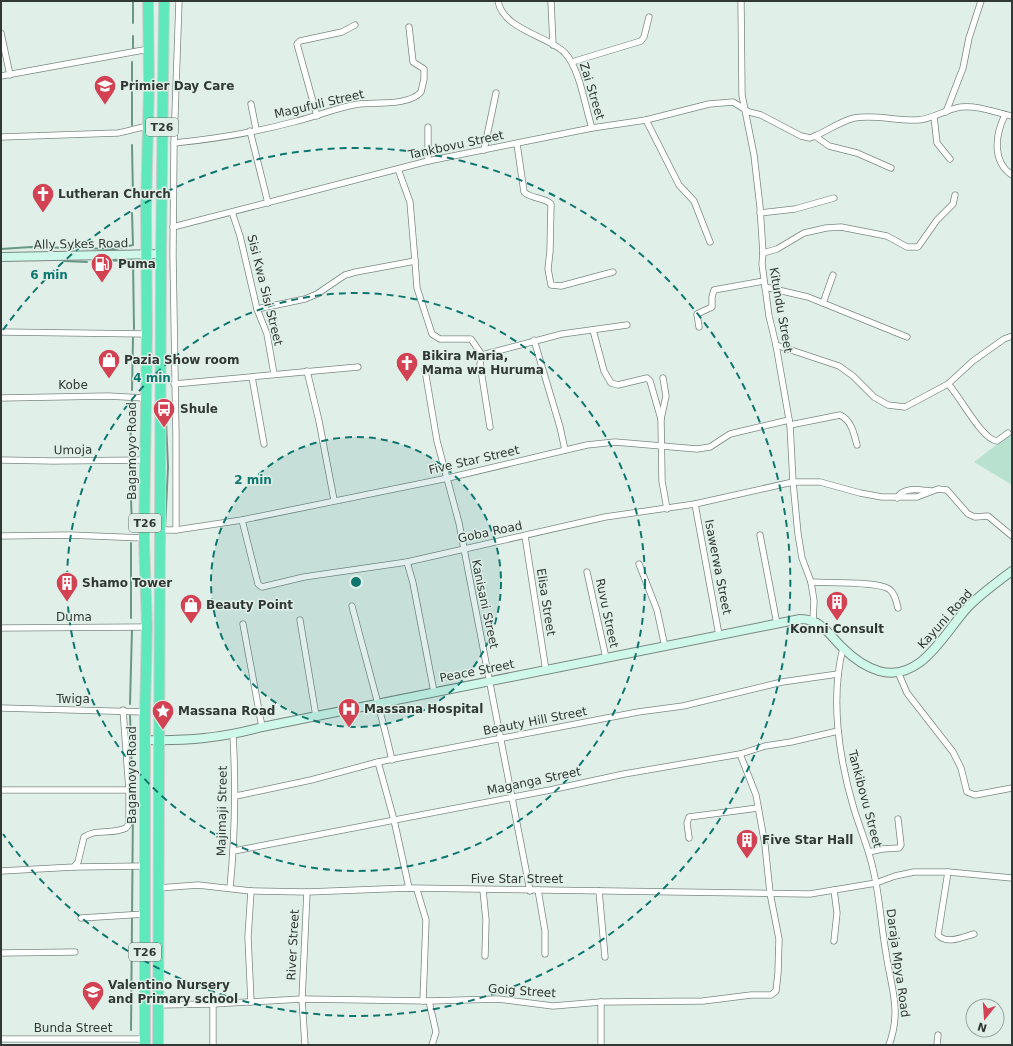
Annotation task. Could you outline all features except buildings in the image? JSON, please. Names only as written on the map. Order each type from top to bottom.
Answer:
[{"type":"highway","name":"Bagamoyo Road","points":[[144,1042],[145,712],[147,627],[144,538],[147,334],[148,1]]},
{"type":"highway","name":"T26","points":[[158,1045],[158,740],[161,530],[161,254],[164,1]]},
{"type":"street","points":[[176,530],[173,205],[179,1]]},
{"type":"street","name":"Zai Street","points":[[498,1],[504,12],[516,25],[564,52],[572,62],[592,128]]},
{"type":"street","points":[[551,1],[553,45]]},
{"type":"street","name":"Kitundu Street","points":[[741,1],[742,95],[754,155],[764,253],[762,264],[764,284],[789,422],[792,482],[802,558],[811,582],[814,601],[813,620]]},
{"type":"street","points":[[946,112],[963,68],[969,38],[981,1]]},
{"type":"street","points":[[572,62],[640,41],[644,37],[650,16]]},
{"type":"street","points":[[317,116],[296,44],[300,41],[342,32],[355,25]]},
{"type":"street","name":"Magufuli Street","points":[[174,143],[230,136],[317,116],[357,104],[399,101],[418,95],[423,86],[424,69],[413,62],[409,27]]},
{"type":"street","points":[[1,33],[10,74]]},
{"type":"street","points":[[1,76],[149,49]]},
{"type":"street","points":[[484,150],[496,93]]},
{"type":"street","name":"Tankbovu Street","points":[[173,227],[428,161],[592,128],[646,120],[709,104],[734,102],[744,107],[749,112],[761,115],[805,137],[815,136]]},
{"type":"street","points":[[251,104],[253,130],[268,203]]},
{"type":"street","points":[[891,168],[857,153],[829,146],[815,136],[844,121],[854,118],[883,117],[909,121],[928,120],[946,112],[966,107],[1012,116]]},
{"type":"street","points":[[1005,115],[998,134],[998,157],[1003,167],[1012,175]]},
{"type":"street","points":[[934,117],[937,143],[950,159]]},
{"type":"street","points":[[646,120],[679,185],[694,201],[710,242]]},
{"type":"street","points":[[1,137],[118,132],[136,130],[148,125],[162,124]]},
{"type":"street","points":[[428,127],[428,161]]},
{"type":"street","points":[[517,144],[524,192],[530,196],[547,201],[550,204],[550,251],[548,257],[551,285],[561,286],[613,272]]},
{"type":"street","points":[[398,169],[410,202],[417,288],[432,334],[440,339],[471,339],[482,355],[480,364],[490,427]]},
{"type":"street","points":[[764,253],[777,249],[804,233],[826,228],[841,228],[887,236],[907,247],[918,247],[937,220],[953,204],[956,195]]},
{"type":"street","points":[[760,213],[795,209],[834,198]]},
{"type":"street","points":[[162,206],[173,205]]},
{"type":"street","name":"Sisi Kwa Sisi Street","points":[[232,212],[240,236],[257,309],[267,334],[274,374]]},
{"type":"street","name":"Ally Sykes Road","points":[[1,257],[161,254]]},
{"type":"street","points":[[257,309],[305,299],[317,294],[345,275],[415,261]]},
{"type":"street","points":[[823,303],[833,275]]},
{"type":"street","points":[[698,327],[697,314],[712,307],[714,290],[764,284],[796,293],[823,303],[907,337]]},
{"type":"street","points":[[482,355],[534,340],[627,325]]},
{"type":"street","points":[[593,330],[604,370],[611,383],[618,385],[648,378],[654,392],[661,419]]},
{"type":"street","points":[[1,332],[147,334]]},
{"type":"street","points":[[776,345],[839,366],[853,376],[874,397],[888,405],[905,407],[948,384],[973,362],[1004,339],[1012,336]]},
{"type":"street","points":[[534,340],[560,427],[565,450]]},
{"type":"street","points":[[174,384],[358,366]]},
{"type":"street","name":"Kanisani Street","points":[[425,370],[437,441],[448,478],[530,891]]},
{"type":"street","points":[[307,371],[319,420],[334,500]]},
{"type":"street","points":[[252,377],[264,444]]},
{"type":"street","points":[[663,378],[666,396],[661,419],[662,481],[667,509]]},
{"type":"street","points":[[948,384],[971,417],[991,439],[997,441],[1008,432]]},
{"type":"street","name":"Kobe","points":[[1,398],[108,396],[145,398]]},
{"type":"street","name":"Five Star Street","points":[[161,530],[176,530],[242,520],[334,500],[448,478],[587,445],[615,442],[697,449],[710,447],[730,434],[789,422],[840,415],[846,417],[854,433],[857,445]]},
{"type":"street","points":[[854,433],[862,431]]},
{"type":"street","name":"Umoja","points":[[1,460],[145,460]]},
{"type":"street","name":"Goba Road","points":[[242,520],[258,584],[262,587],[304,577],[407,562],[605,517],[695,504],[792,482],[820,482],[872,496],[897,498],[918,497],[938,489],[947,490],[968,514],[975,517],[988,516],[1012,536]]},
{"type":"street","name":"Isawerwa Street","points":[[695,504],[719,635]]},
{"type":"street","points":[[1,536],[69,535],[144,538]]},
{"type":"street","points":[[760,535],[776,624]]},
{"type":"street","name":"Elisa Street","points":[[524,536],[546,671]]},
{"type":"street","points":[[407,562],[434,692]]},
{"type":"street","points":[[640,564],[657,610],[665,646]]},
{"type":"street","name":"Kayuni Road","points":[[898,672],[923,660],[971,604],[1012,571]]},
{"type":"street","name":"Ruvu Street","points":[[588,572],[606,658]]},
{"type":"street","points":[[811,582],[848,583],[886,587],[895,595],[898,608]]},
{"type":"street","points":[[352,606],[367,665],[379,704],[392,760]]},
{"type":"street","name":"Peace Street","points":[[146,740],[214,738],[233,735],[262,727],[719,635],[800,619],[813,620]]},
{"type":"street","points":[[300,620],[316,716]]},
{"type":"street","points":[[813,620],[830,633],[843,648],[869,667],[887,673],[898,672],[907,693],[953,752],[961,768],[967,792],[975,795],[1012,788]]},
{"type":"street","points":[[244,624],[262,727]]},
{"type":"street","name":"Duma","points":[[1,628],[147,627]]},
{"type":"street","name":"Tankibovu Street","points":[[843,648],[838,674],[838,731],[846,777],[876,883]]},
{"type":"street","name":"Beauty Hill Street","points":[[236,796],[311,780],[378,762],[500,740],[638,712],[683,706],[782,682],[838,674]]},
{"type":"street","name":"Twiga","points":[[1,708],[122,710],[145,712]]},
{"type":"street","points":[[74,867],[78,862],[84,837],[91,833],[112,832],[126,828],[129,824],[129,790],[122,710]]},
{"type":"street","name":"Maganga Street","points":[[234,851],[624,774],[740,754],[765,746],[791,742],[838,731]]},
{"type":"street","name":"Majimaji Street","points":[[230,888],[234,851],[236,796],[233,735]]},
{"type":"street","points":[[740,754],[756,795],[770,893]]},
{"type":"street","points":[[378,762],[394,820],[409,888]]},
{"type":"street","points":[[1,790],[129,790]]},
{"type":"street","points":[[689,838],[687,823],[689,817],[758,808]]},
{"type":"street","points":[[868,852],[899,848],[901,845],[898,819]]},
{"type":"street","points":[[1,871],[74,867],[145,866]]},
{"type":"street","name":"Five Star Street","points":[[158,888],[198,886],[307,892],[409,888],[418,890],[599,890],[717,894],[810,894],[876,883],[895,876],[914,872],[948,872],[1012,878]]},
{"type":"street","points":[[948,872],[938,935],[943,939],[955,940],[974,934]]},
{"type":"street","name":"Daraja Mpya Road","points":[[876,883],[885,952],[896,1003],[896,1025],[890,1045]]},
{"type":"street","points":[[251,890],[248,937],[251,1002]]},
{"type":"street","points":[[418,890],[426,920],[423,1001]]},
{"type":"street","points":[[483,890],[486,920],[485,956]]},
{"type":"street","points":[[538,890],[545,931],[545,954]]},
{"type":"street","points":[[599,890],[605,957]]},
{"type":"street","points":[[834,890],[837,913],[834,941]]},
{"type":"street","name":"River Street","points":[[305,1045],[302,999],[307,892]]},
{"type":"street","name":"Goig Street","points":[[158,1005],[213,1004],[302,999],[429,1001],[498,999],[553,1006],[601,1002],[703,1001],[774,993],[778,973],[779,947],[770,893]]},
{"type":"street","points":[[81,918],[145,914]]},
{"type":"street","points":[[1,952],[75,952]]},
{"type":"street","points":[[429,1001],[436,1032],[432,1045]]},
{"type":"street","points":[[601,1002],[601,1045]]},
{"type":"street","points":[[213,1004],[213,1045]]},
{"type":"street","points":[[937,1045],[938,1035]]},
{"type":"street","name":"Bunda Street","points":[[1,1039],[72,1042],[144,1042]]},
{"type":"green space","points":[[1012,433],[1012,485],[974,462]]},
{"type":"waterway","points":[[133,1],[133,23]]},
{"type":"waterway","points":[[133,36],[133,48]]},
{"type":"waterway","points":[[132,62],[132,125]]},
{"type":"waterway","points":[[132,145],[133,197]]},
{"type":"waterway","points":[[1,249],[31,247],[115,249],[133,245],[132,213]]},
{"type":"waterway","points":[[101,261],[133,260],[134,329]]},
{"type":"waterway","points":[[64,261],[87,262]]},
{"type":"waterway","points":[[132,390],[133,338]]},
{"type":"waterway","points":[[165,397],[168,467],[165,529]]},
{"type":"waterway","points":[[130,451],[132,399]]},
{"type":"waterway","points":[[130,464],[132,530]]},
{"type":"waterway","points":[[165,536],[165,542]]},
{"type":"waterway","points":[[131,543],[131,618]]},
{"type":"waterway","points":[[130,704],[132,629]]},
{"type":"waterway","points":[[130,715],[132,775]]},
{"type":"waterway","points":[[131,1030],[133,806]]},
{"type":"place","name":"Primier Day Care","points":[[105,106]]},
{"type":"place","name":"Lutheran Church","points":[[43,214]]},
{"type":"place","name":"Puma","points":[[102,284]]},
{"type":"place","name":"Pazia Show room","points":[[109,380]]},
{"type":"place","name":"Bikira Maria, Mama wa Huruma","points":[[407,382]]},
{"type":"place","name":"Shule","points":[[164,428]]},
{"type":"place","name":"Shamo Tower","points":[[67,602]]},
{"type":"place","name":"Konni Consult","points":[[837,622]]},
{"type":"place","name":"Beauty Point","points":[[191,624]]},
{"type":"place","name":"Massana Hospital","points":[[349,728]]},
{"type":"place","name":"Massana Road","points":[[163,730]]},
{"type":"place","name":"Five Star Hall","points":[[747,860]]},
{"type":"place","name":"Valentino Nursery and Primary school","points":[[93,1012]]}]
